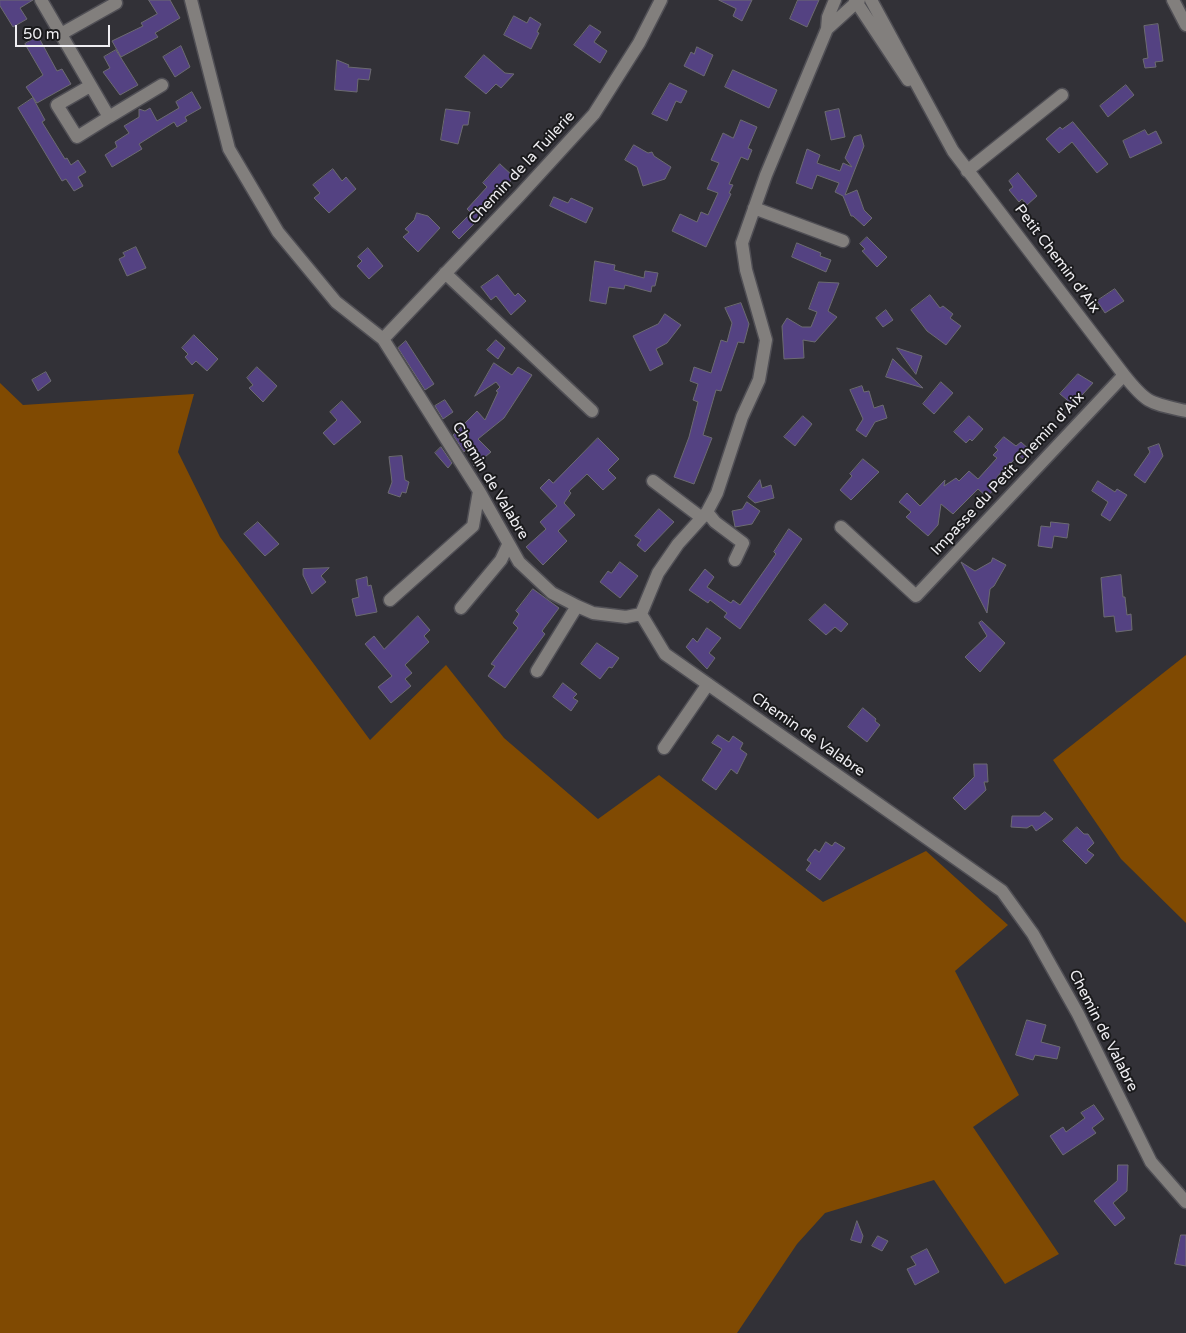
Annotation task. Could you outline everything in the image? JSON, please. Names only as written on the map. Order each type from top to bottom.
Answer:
[{"type":"street","points":[[41,0],[109,117]]},
{"type":"street","name":"Chemin de Valabre","points":[[191,0],[230,149],[278,232],[336,302],[383,339],[478,490],[508,545],[520,562],[552,593],[593,614],[626,617],[641,614],[665,654],[1002,891],[1033,934],[1078,1014],[1151,1162],[1186,1202]]},
{"type":"street","name":"Chemin de la Tuilerie","points":[[383,339],[594,114],[639,43],[661,0]]},
{"type":"street","points":[[641,614],[658,573],[678,544],[704,515],[717,493],[742,417],[760,380],[766,340],[746,270],[742,243],[754,208],[827,29],[828,17],[835,0]]},
{"type":"street","name":"Petit Chemin d'Aix","points":[[870,0],[954,151],[1124,375],[1142,398],[1159,405],[1186,411]]},
{"type":"street","points":[[1173,0],[1186,25]]},
{"type":"street","points":[[827,29],[859,1],[883,30],[891,36]]},
{"type":"street","name":"Petit Chemin d'Aix","points":[[859,1],[901,72],[924,99]]},
{"type":"street","points":[[61,34],[116,3]]},
{"type":"street","points":[[90,86],[57,105],[77,137],[162,85]]},
{"type":"street","points":[[967,170],[1062,95]]},
{"type":"street","points":[[754,208],[843,241]]},
{"type":"street","points":[[445,273],[592,411]]},
{"type":"street","name":"Impasse du Petit Chemin d'Aix","points":[[841,527],[916,596],[1124,375]]},
{"type":"street","points":[[653,481],[743,543],[735,560]]},
{"type":"street","points":[[390,600],[473,526],[478,490]]},
{"type":"street","points":[[461,608],[500,560],[508,545]]},
{"type":"street","points":[[537,671],[576,606]]},
{"type":"street","points":[[664,748],[708,684]]},
{"type":"shaded area","points":[[0,383],[23,405],[194,394],[178,452],[220,537],[370,740],[446,665],[504,738],[598,819],[659,775],[823,902],[926,851],[1008,925],[955,971],[1019,1095],[973,1127],[1059,1254],[1005,1284],[934,1180],[825,1213],[797,1244],[737,1333],[0,1333]]},
{"type":"shaded area","points":[[1186,655],[1186,923],[1121,859],[1053,760]]},
{"type":"building","points":[[0,0],[33,0],[20,8],[27,19],[13,27],[0,6]]},
{"type":"building","points":[[149,0],[170,0],[180,18],[155,33],[158,37],[121,57],[112,41],[143,26],[141,23],[157,14]]},
{"type":"building","points":[[719,0],[752,0],[742,21],[733,16],[736,9]]},
{"type":"building","points":[[798,0],[819,0],[807,27],[790,19]]},
{"type":"building","points":[[514,16],[527,23],[530,17],[541,24],[531,49],[504,35]]},
{"type":"building","points":[[1158,24],[1163,61],[1155,62],[1156,67],[1145,68],[1143,59],[1148,58],[1144,26]]},
{"type":"building","points":[[590,25],[601,32],[594,42],[607,51],[600,63],[574,45]]},
{"type":"building","points":[[38,36],[57,71],[62,69],[71,84],[37,103],[26,87],[43,75],[25,44]]},
{"type":"building","points":[[181,46],[190,67],[175,77],[163,57]]},
{"type":"building","points":[[697,47],[713,55],[704,76],[684,66],[691,52],[694,54]]},
{"type":"building","points":[[116,50],[138,85],[120,95],[103,72],[110,68],[104,57]]},
{"type":"building","points":[[484,55],[505,73],[514,74],[501,88],[496,84],[486,94],[465,77]]},
{"type":"building","points":[[337,60],[349,65],[348,67],[371,69],[369,80],[358,79],[357,92],[335,90]]},
{"type":"building","points":[[733,70],[777,90],[769,108],[725,87]]},
{"type":"building","points":[[670,83],[687,91],[681,103],[676,101],[667,121],[652,114]]},
{"type":"building","points":[[1126,85],[1134,95],[1108,117],[1100,106]]},
{"type":"building","points":[[192,92],[201,108],[185,117],[187,121],[177,127],[174,122],[139,144],[142,149],[112,167],[105,155],[117,147],[115,142],[129,133],[124,126],[139,117],[139,109],[145,111],[150,108],[157,121],[179,108],[176,102]]},
{"type":"building","points":[[33,98],[45,120],[42,122],[65,159],[67,158],[71,165],[78,160],[86,172],[78,177],[83,186],[74,191],[66,179],[62,181],[18,108]]},
{"type":"building","points":[[446,109],[470,112],[468,125],[463,125],[458,144],[441,140]]},
{"type":"building","points":[[839,109],[845,137],[831,140],[825,112]]},
{"type":"building","points":[[741,120],[757,127],[748,148],[752,150],[748,160],[741,157],[729,184],[733,185],[729,193],[731,194],[706,247],[672,231],[680,214],[697,222],[701,212],[708,215],[718,193],[707,189],[719,163],[711,160],[723,133],[733,138]]},
{"type":"building","points":[[1073,122],[1108,164],[1097,173],[1072,142],[1059,153],[1046,139],[1060,127],[1062,129]]},
{"type":"building","points":[[1145,130],[1148,135],[1156,131],[1162,143],[1130,158],[1123,141]]},
{"type":"building","points":[[861,135],[864,146],[845,195],[857,190],[864,210],[872,218],[864,226],[851,216],[843,196],[835,192],[839,183],[817,175],[812,189],[796,183],[807,149],[820,155],[817,163],[840,171],[843,163],[852,167],[845,158],[854,137]]},
{"type":"building","points":[[634,145],[648,153],[652,152],[654,156],[671,167],[665,179],[643,186],[637,167],[625,160]]},
{"type":"building","points":[[500,164],[514,177],[478,220],[459,239],[452,232],[471,213],[467,209],[487,187],[483,183]]},
{"type":"building","points":[[333,169],[342,181],[346,177],[356,189],[329,213],[314,198],[320,193],[313,185]]},
{"type":"building","points":[[1018,173],[1037,196],[1027,205],[1022,199],[1019,202],[1009,190],[1013,187],[1009,181]]},
{"type":"building","points":[[554,197],[568,203],[571,198],[593,208],[586,223],[550,206]]},
{"type":"building","points":[[417,213],[428,216],[440,228],[418,252],[403,237],[409,232],[405,229],[414,220]]},
{"type":"building","points":[[867,237],[887,257],[877,267],[862,251],[865,249],[860,244]]},
{"type":"building","points":[[797,243],[821,253],[820,256],[831,260],[826,272],[792,257]]},
{"type":"building","points":[[136,247],[146,268],[127,276],[119,259],[125,256],[123,253]]},
{"type":"building","points":[[368,248],[383,266],[369,279],[357,266],[362,261],[358,257]]},
{"type":"building","points":[[595,261],[615,265],[614,270],[644,278],[645,271],[658,273],[655,286],[652,286],[651,292],[625,285],[624,289],[609,287],[606,304],[590,301]]},
{"type":"building","points":[[498,275],[515,296],[518,293],[526,301],[511,315],[496,296],[491,300],[481,287]]},
{"type":"building","points":[[819,282],[839,283],[828,311],[837,317],[815,342],[803,340],[804,358],[784,359],[782,326],[787,318],[802,327],[811,327],[817,312],[809,309]]},
{"type":"building","points":[[1115,289],[1124,301],[1105,313],[1097,301]]},
{"type":"building","points":[[930,295],[940,308],[943,306],[953,314],[950,318],[961,326],[946,345],[927,331],[911,310]]},
{"type":"building","points":[[741,303],[749,324],[744,343],[738,342],[721,391],[716,390],[703,435],[712,438],[694,484],[674,477],[689,437],[698,402],[693,400],[698,384],[690,381],[694,367],[711,373],[721,340],[727,342],[732,323],[725,308]]},
{"type":"building","points":[[886,310],[893,320],[883,327],[876,318]]},
{"type":"building","points":[[665,314],[681,325],[667,343],[656,349],[663,364],[650,371],[633,336],[658,324]]},
{"type":"building","points":[[194,335],[218,359],[207,371],[196,361],[192,365],[185,357],[188,354],[182,348]]},
{"type":"building","points":[[496,340],[505,348],[498,359],[487,350]]},
{"type":"building","points":[[406,341],[434,384],[425,390],[398,348]]},
{"type":"building","points":[[897,348],[922,356],[916,374]]},
{"type":"building","points":[[893,359],[923,388],[886,377]]},
{"type":"building","points":[[494,363],[512,375],[518,367],[532,375],[504,418],[478,439],[491,452],[474,466],[469,447],[464,452],[453,435],[462,426],[461,423],[463,425],[477,411],[485,420],[498,392],[496,391],[500,387],[496,382],[475,396]]},
{"type":"building","points":[[257,367],[277,386],[263,402],[249,388],[253,385],[247,378]]},
{"type":"building","points":[[46,372],[51,381],[38,391],[32,380]]},
{"type":"building","points":[[1078,374],[1093,383],[1073,405],[1060,394]]},
{"type":"building","points":[[941,382],[953,393],[934,414],[923,404]]},
{"type":"building","points":[[862,386],[864,392],[869,391],[874,408],[883,405],[887,418],[875,422],[866,437],[856,430],[863,419],[850,390]]},
{"type":"building","points":[[445,400],[453,412],[443,419],[435,406]]},
{"type":"building","points":[[342,401],[361,422],[334,445],[323,433],[337,420],[330,412]]},
{"type":"building","points":[[803,416],[812,424],[795,446],[784,437]]},
{"type":"building","points":[[969,416],[983,429],[972,441],[970,439],[966,443],[954,432]]},
{"type":"building","points":[[1004,437],[1016,446],[1021,442],[1031,451],[1023,459],[1018,455],[1010,462],[997,477],[1000,483],[987,497],[978,489],[953,514],[941,504],[938,525],[928,536],[906,517],[911,512],[899,502],[907,493],[920,506],[945,480],[944,486],[956,478],[959,481],[969,471],[978,479],[997,458],[993,455],[998,450],[995,447]]},
{"type":"building","points":[[598,438],[619,459],[608,470],[616,478],[603,490],[587,474],[569,491],[571,493],[564,503],[575,515],[558,531],[567,541],[543,565],[526,547],[546,529],[540,522],[557,506],[540,488],[549,479],[553,483]]},
{"type":"building","points":[[1159,444],[1163,456],[1145,483],[1134,475],[1150,452],[1148,448]]},
{"type":"building","points":[[441,447],[452,463],[448,468],[435,453]]},
{"type":"building","points":[[402,456],[405,480],[409,482],[406,493],[402,492],[400,497],[388,493],[392,482],[389,457]]},
{"type":"building","points":[[863,459],[879,472],[851,500],[840,490],[852,476],[850,474]]},
{"type":"building","points":[[760,480],[762,488],[771,485],[774,498],[755,503],[748,497]]},
{"type":"building","points":[[1098,481],[1115,492],[1117,489],[1127,495],[1110,521],[1101,515],[1108,502],[1092,491]]},
{"type":"building","points":[[747,502],[760,511],[752,524],[735,527],[732,511],[742,509]]},
{"type":"building","points":[[659,509],[674,522],[645,552],[637,545],[641,540],[635,536]]},
{"type":"building","points":[[258,522],[279,544],[265,556],[244,534]]},
{"type":"building","points":[[1051,522],[1069,524],[1067,538],[1054,536],[1052,548],[1038,546],[1041,526],[1050,527]]},
{"type":"building","points":[[789,529],[802,539],[740,629],[724,617],[727,613],[710,600],[708,603],[689,590],[705,569],[714,577],[707,587],[731,603],[733,600],[740,605],[776,554],[774,552]]},
{"type":"building","points":[[993,558],[1006,565],[994,586],[990,589],[987,613],[961,562],[975,571],[991,562]]},
{"type":"building","points":[[620,562],[638,576],[620,598],[600,582],[608,571],[611,573]]},
{"type":"building","points":[[329,568],[321,576],[326,582],[312,594],[303,575],[303,569]]},
{"type":"building","points":[[1121,575],[1123,597],[1125,597],[1127,615],[1131,614],[1132,630],[1116,632],[1114,616],[1104,617],[1101,578]]},
{"type":"building","points":[[367,577],[368,586],[371,585],[377,612],[356,616],[352,599],[359,597],[356,580]]},
{"type":"building","points":[[533,589],[559,608],[542,631],[545,634],[505,688],[488,676],[495,666],[491,664],[518,628],[513,623],[519,614],[516,611]]},
{"type":"building","points":[[825,604],[848,624],[841,632],[835,627],[826,635],[809,620]]},
{"type":"building","points":[[418,616],[430,630],[424,636],[429,642],[405,665],[412,673],[405,679],[411,686],[391,703],[378,687],[392,676],[365,644],[374,636],[384,649]]},
{"type":"building","points":[[982,621],[1005,643],[980,672],[965,657],[987,636],[979,623]]},
{"type":"building","points":[[707,628],[721,638],[709,653],[715,658],[707,669],[686,647],[693,638],[697,642]]},
{"type":"building","points":[[597,643],[619,658],[612,668],[609,667],[600,679],[581,664]]},
{"type":"building","points":[[563,683],[577,694],[573,698],[578,701],[571,711],[553,697]]},
{"type":"building","points":[[863,708],[880,725],[867,742],[848,727]]},
{"type":"building","points":[[718,735],[729,742],[733,736],[743,743],[740,749],[747,754],[737,774],[731,769],[716,790],[702,780],[722,749],[712,743]]},
{"type":"building","points":[[974,764],[987,764],[988,782],[984,782],[986,790],[965,810],[953,798],[974,777]]},
{"type":"building","points":[[1045,812],[1053,819],[1036,831],[1032,825],[1027,828],[1011,827],[1012,816],[1039,816]]},
{"type":"building","points":[[1077,827],[1084,834],[1088,834],[1094,843],[1087,850],[1094,855],[1086,864],[1063,841]]},
{"type":"building","points":[[826,842],[832,846],[835,842],[845,848],[820,880],[806,870],[811,863],[807,860],[815,849],[819,852]]},
{"type":"building","points":[[1027,1020],[1046,1025],[1041,1042],[1060,1047],[1057,1059],[1035,1055],[1033,1060],[1016,1055]]},
{"type":"building","points":[[1094,1105],[1104,1119],[1092,1128],[1096,1133],[1063,1155],[1050,1136],[1063,1127],[1066,1132],[1085,1118],[1081,1113]]},
{"type":"building","points":[[1118,1165],[1128,1165],[1127,1191],[1113,1203],[1125,1218],[1115,1226],[1094,1201],[1117,1181]]},
{"type":"building","points":[[857,1221],[863,1236],[861,1243],[851,1240]]},
{"type":"building","points":[[1181,1235],[1186,1235],[1186,1266],[1175,1264]]},
{"type":"building","points":[[878,1236],[888,1241],[882,1251],[872,1246]]},
{"type":"building","points":[[927,1249],[939,1272],[915,1285],[907,1269],[916,1265],[911,1257]]}]
